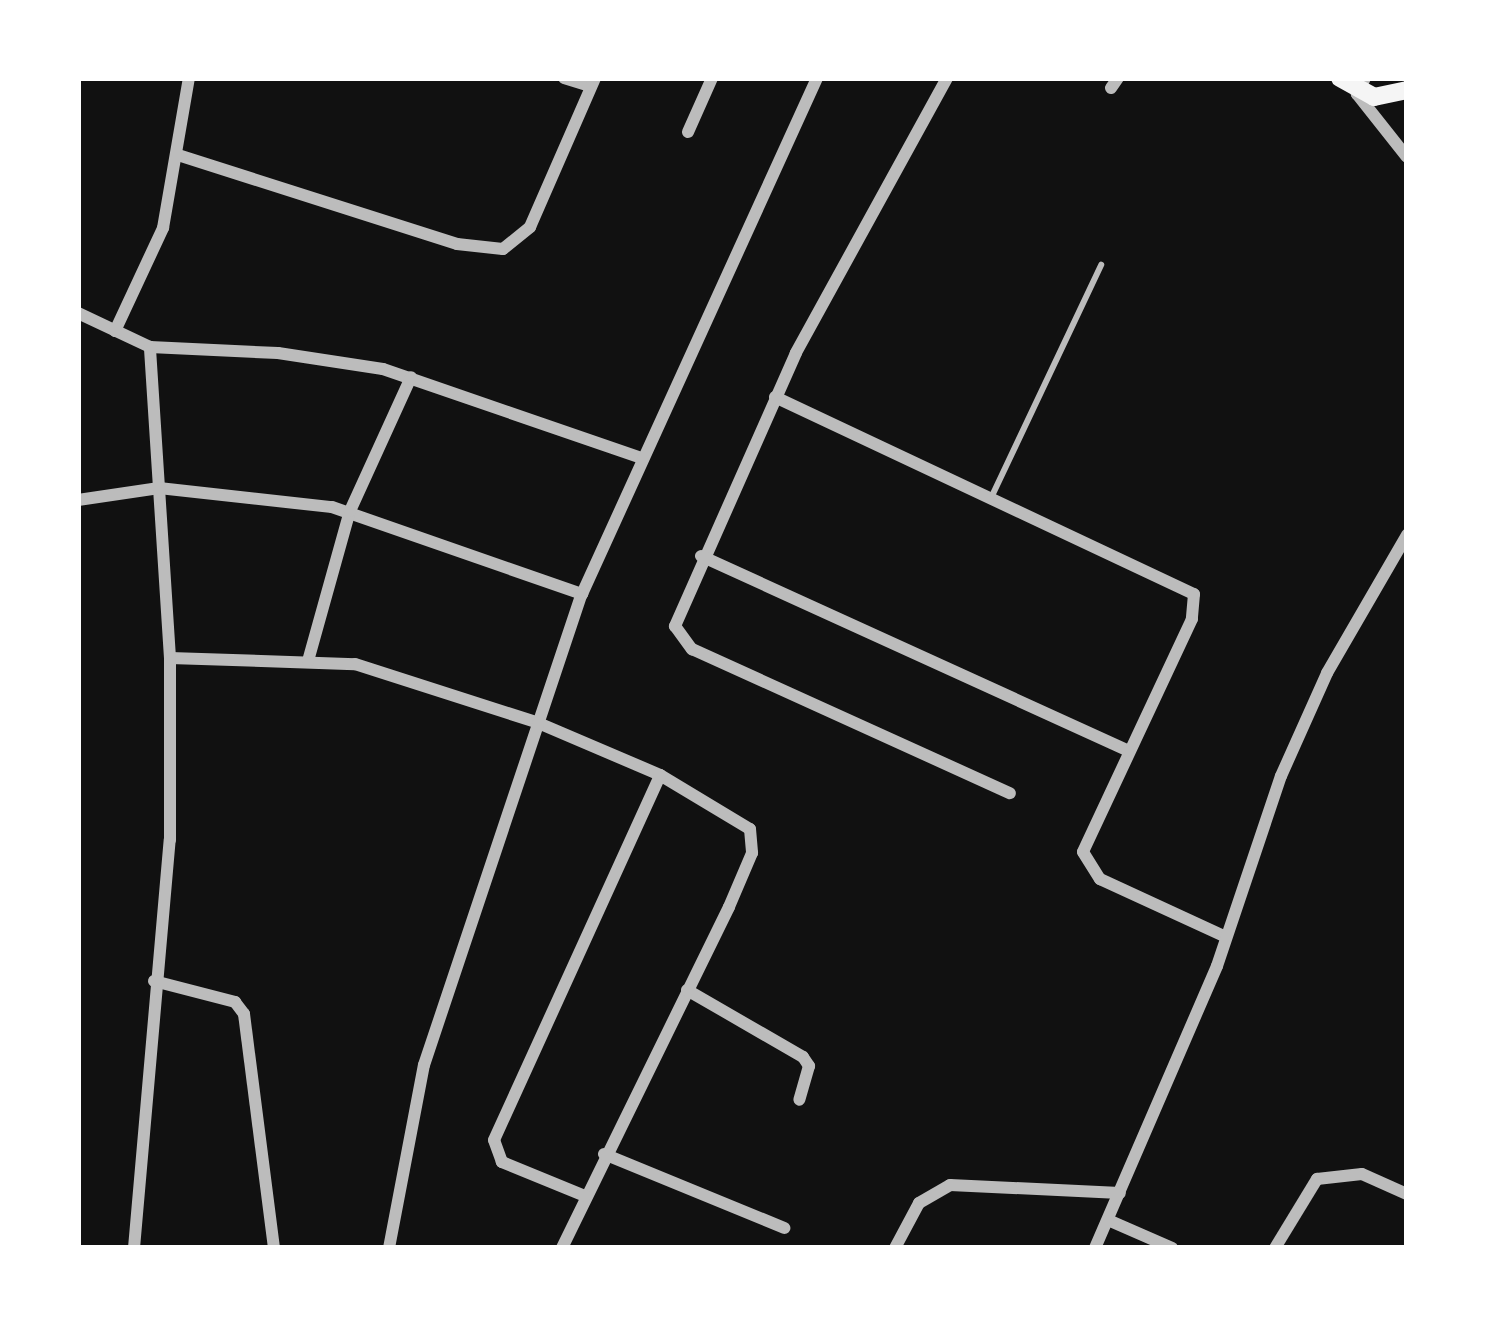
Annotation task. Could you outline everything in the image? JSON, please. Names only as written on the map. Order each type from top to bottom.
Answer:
[{"type":"main road","points":[[1340,78],[1361,86],[1407,90]]},
{"type":"street","points":[[115,331],[163,228],[189,78]]},
{"type":"street","points":[[178,155],[457,244],[503,249],[530,227],[593,82],[564,78]]},
{"type":"street","points":[[688,132],[712,78]]},
{"type":"street","points":[[388,1248],[424,1065],[582,594],[817,78]]},
{"type":"street","points":[[947,78],[775,398],[676,610],[681,641],[1010,793]]},
{"type":"street","points":[[1361,86],[1407,157]]},
{"type":"street","points":[[78,314],[150,347],[278,353],[411,377],[641,458]]},
{"type":"street","points":[[134,1248],[170,840],[170,658],[150,347]]},
{"type":"street","points":[[308,661],[350,511],[411,377]]},
{"type":"street","points":[[775,398],[1194,594],[1192,619],[1085,837],[1089,868],[1226,937]]},
{"type":"street","points":[[78,500],[159,488],[350,511],[582,594]]},
{"type":"street","points":[[1096,1248],[1226,937],[1250,847],[1317,693],[1407,535]]},
{"type":"street","points":[[701,556],[1128,751]]},
{"type":"street","points":[[170,658],[355,664],[536,722],[660,775],[754,838],[687,990],[562,1248]]},
{"type":"street","points":[[585,1196],[502,1162],[494,1140],[660,775]]},
{"type":"street","points":[[154,981],[235,1002],[244,1014],[274,1248]]},
{"type":"street","points":[[687,990],[803,1057],[809,1066],[800,1100]]},
{"type":"street","points":[[604,1154],[784,1228]]},
{"type":"street","points":[[1275,1248],[1317,1179],[1362,1174],[1407,1194]]},
{"type":"street","points":[[895,1248],[919,1203],[950,1184],[1120,1192]]},
{"type":"street","points":[[1108,1220],[1172,1248]]},
{"type":"lane","points":[[991,498],[1101,266]]}]
